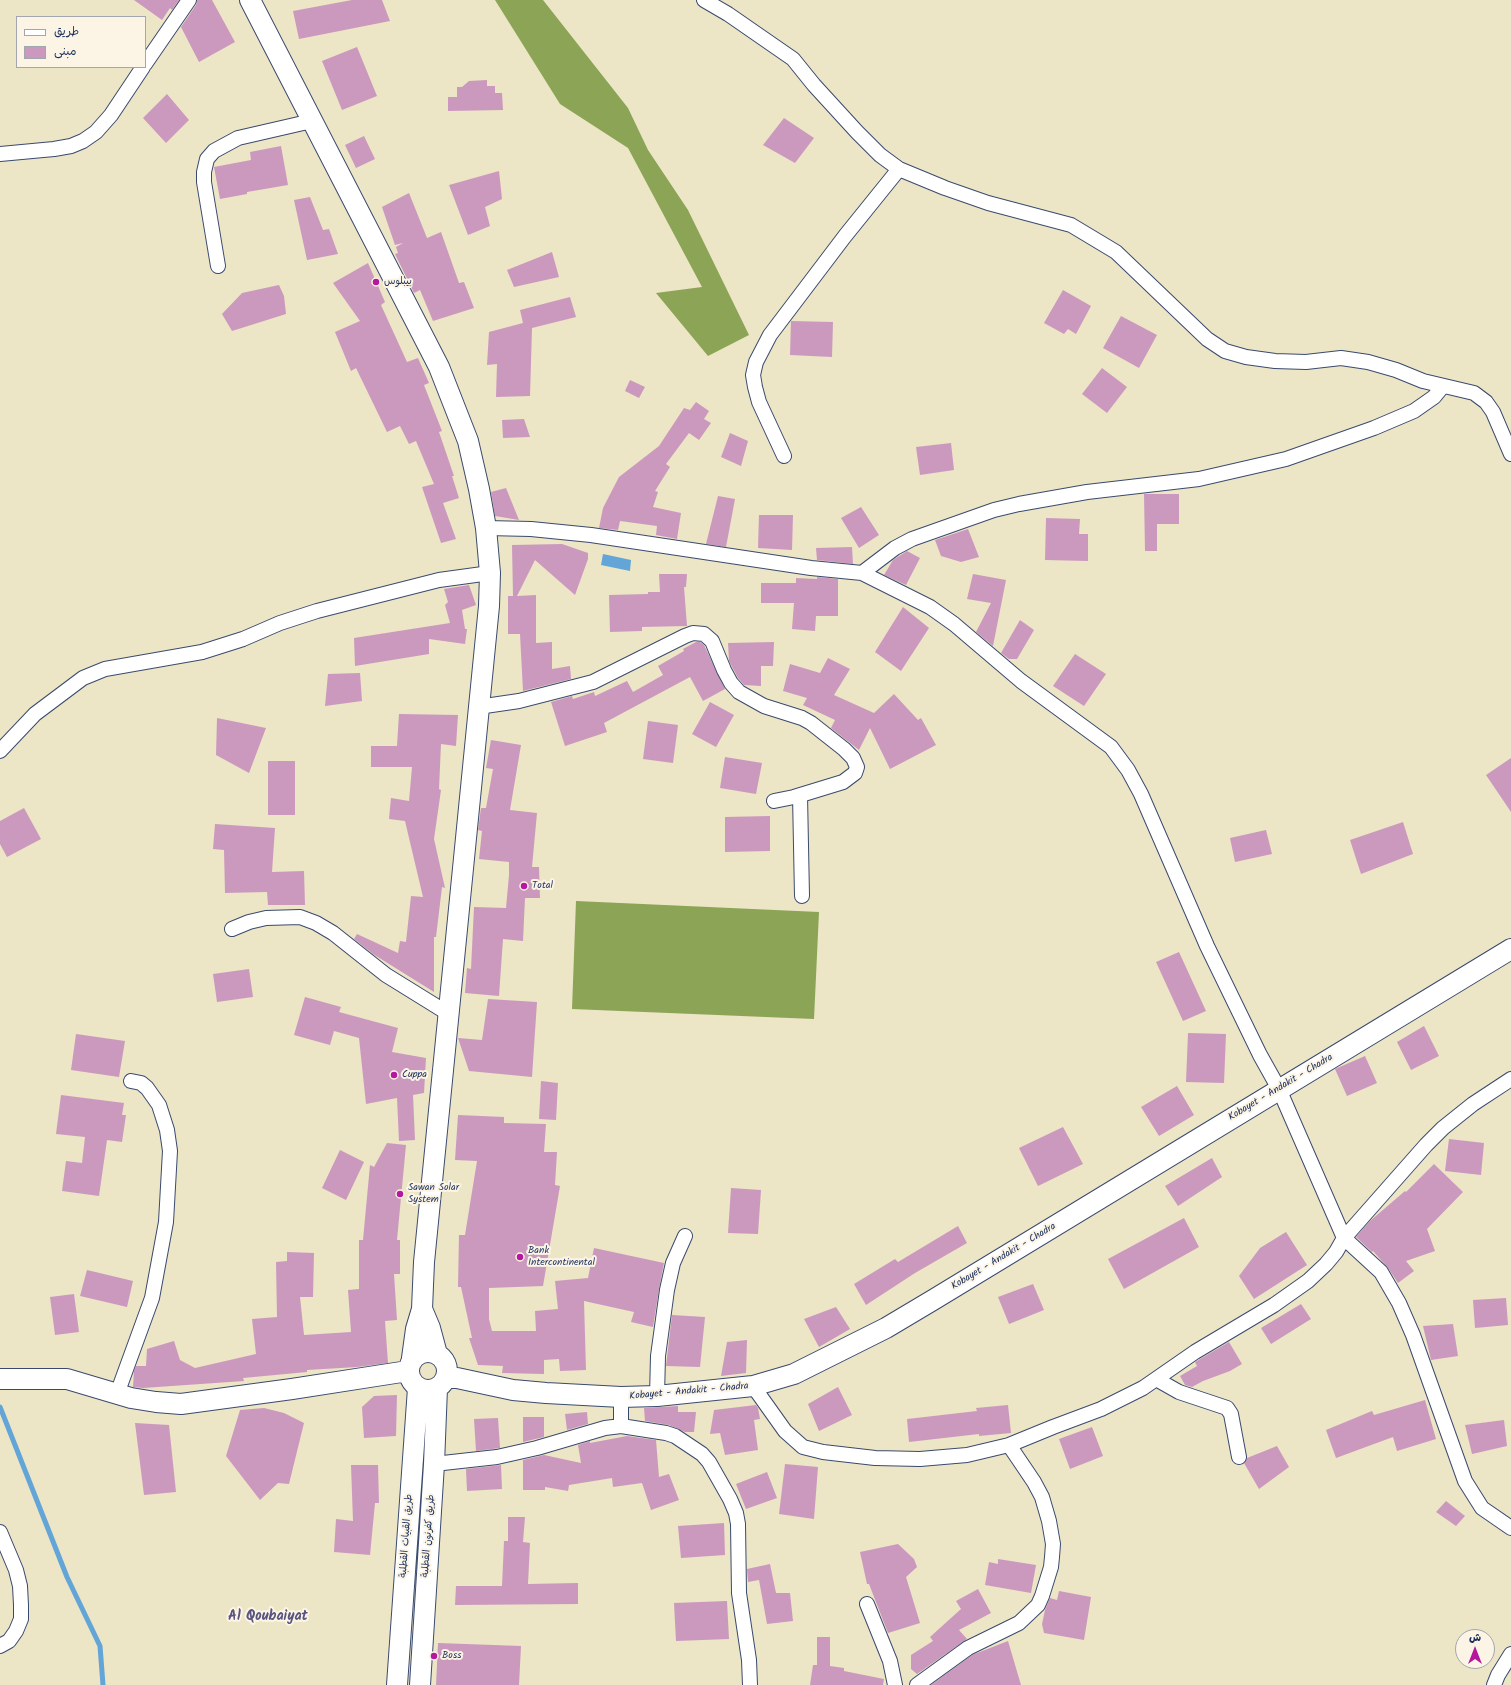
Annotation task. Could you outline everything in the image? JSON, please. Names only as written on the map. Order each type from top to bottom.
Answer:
[{"type":"main road","points":[[0,1379],[62,1378],[145,1401],[181,1404],[280,1391],[410,1365],[424,1352],[437,1354],[443,1358],[447,1371],[442,1383],[431,1390],[424,1390],[418,1388],[412,1383],[410,1365],[416,1329],[422,1309],[424,1262],[489,606],[490,573],[486,528],[479,488],[468,441],[439,367],[250,0]]},
{"type":"main road","name":"Kobayet - Andakit - Chadra","points":[[442,1383],[457,1378],[487,1385],[540,1393],[622,1397],[657,1396],[753,1386],[794,1374],[886,1328],[1511,949]]},
{"type":"main road","points":[[422,1309],[430,1328],[437,1354]]},
{"type":"main road","name":"طريق كفرنون القطلبة","points":[[420,1685],[434,1464],[442,1383]]},
{"type":"main road","name":"طريق القبيات القطلبة","points":[[397,1685],[418,1388]]},
{"type":"street","points":[[146,63],[189,0]]},
{"type":"street","points":[[704,0],[728,14],[793,59],[814,85],[857,132],[880,154],[899,169],[945,188],[988,203],[1071,225],[1116,252],[1207,339],[1226,351],[1246,357],[1275,361],[1306,362],[1341,358],[1368,362],[1444,386],[1459,388],[1474,393],[1486,402],[1501,428],[1511,454]]},
{"type":"street","points":[[0,154],[60,148],[83,142],[96,132],[111,115],[142,68]]},
{"type":"street","points":[[218,266],[204,182],[204,172],[207,159],[214,150],[238,138],[312,121]]},
{"type":"street","points":[[784,456],[759,402],[753,375],[756,362],[770,335],[844,236],[899,169]]},
{"type":"street","points":[[862,572],[895,548],[912,539],[994,510],[1087,492],[1199,479],[1286,459],[1374,428],[1414,411],[1426,403],[1444,386]]},
{"type":"street","points":[[486,528],[531,529],[591,535],[811,568],[862,572],[930,607],[954,624],[1021,681],[1111,747],[1128,770],[1142,794],[1207,946],[1260,1055],[1279,1089],[1344,1238],[1381,1272],[1399,1303],[1416,1343],[1465,1481],[1477,1502],[1488,1513],[1511,1528]]},
{"type":"street","points":[[0,751],[35,714],[83,678],[105,669],[202,652],[243,639],[280,623],[317,611],[439,580],[490,573]]},
{"type":"street","points":[[478,707],[519,701],[593,682],[685,636],[692,633],[704,634],[712,641],[724,670],[731,683],[739,692],[764,706],[802,718],[844,749],[853,758],[857,767],[855,773],[843,782],[774,801]]},
{"type":"street","points":[[800,795],[802,896]]},
{"type":"street","points":[[232,929],[249,922],[266,918],[300,917],[316,923],[333,933],[386,975],[449,1014]]},
{"type":"street","points":[[753,1386],[785,1431],[803,1447],[823,1452],[875,1458],[920,1459],[967,1455],[1010,1445],[1101,1409],[1127,1397],[1195,1352],[1274,1305],[1308,1281],[1326,1264],[1336,1252],[1344,1238],[1426,1145],[1473,1104],[1511,1079]]},
{"type":"street","points":[[117,1394],[152,1298],[166,1222],[170,1151],[167,1130],[159,1105],[147,1088],[141,1083],[131,1081]]},
{"type":"street","points":[[657,1396],[658,1356],[667,1290],[673,1263],[685,1236]]},
{"type":"street","points":[[1156,1379],[1179,1392],[1227,1408],[1230,1411],[1239,1457]]},
{"type":"street","points":[[621,1426],[622,1397]]},
{"type":"street","points":[[434,1464],[497,1458],[605,1428],[621,1426],[666,1433],[675,1436],[702,1454],[710,1462],[726,1488],[736,1513],[738,1524],[739,1593],[749,1660],[750,1685]]},
{"type":"street","points":[[917,1685],[968,1648],[1018,1623],[1038,1605],[1042,1596],[1051,1567],[1052,1557],[1053,1544],[1049,1520],[1042,1497],[1010,1445]]},
{"type":"street","points":[[0,1532],[20,1586],[21,1612],[16,1631],[9,1641],[0,1646]]},
{"type":"street","points":[[867,1604],[890,1661],[895,1685]]},
{"type":"street","points":[[1494,1685],[1498,1675],[1511,1654]]},
{"type":"green space","points":[[495,0],[543,0],[628,108],[648,150],[688,210],[749,335],[708,356],[656,293],[702,287],[628,148],[560,104]]},
{"type":"green space","points":[[576,901],[819,912],[814,1019],[572,1009]]},
{"type":"water","points":[[603,554],[631,560],[630,571],[601,565]]},
{"type":"building","points":[[134,0],[179,0],[172,10],[170,8],[162,20]]},
{"type":"building","points":[[197,0],[212,0],[235,42],[199,62],[181,27],[196,5]]},
{"type":"building","points":[[352,0],[382,0],[390,21],[299,39],[293,11]]},
{"type":"building","points":[[357,47],[377,96],[342,110],[322,61]]},
{"type":"building","points":[[487,80],[487,86],[495,86],[495,93],[502,93],[503,110],[448,111],[448,97],[457,97],[457,87],[462,87],[469,81]]},
{"type":"building","points":[[167,94],[189,120],[166,143],[143,118]]},
{"type":"building","points":[[784,118],[814,138],[795,163],[763,145]]},
{"type":"building","points":[[364,136],[375,159],[356,168],[345,145]]},
{"type":"building","points":[[281,146],[288,185],[247,192],[247,194],[220,199],[214,167],[251,160],[250,152]]},
{"type":"building","points":[[499,171],[502,199],[485,207],[490,226],[468,235],[449,185]]},
{"type":"building","points":[[409,193],[427,238],[441,232],[459,283],[464,282],[474,308],[433,321],[420,290],[414,293],[395,254],[398,253],[396,247],[403,243],[395,245],[382,207]]},
{"type":"building","points":[[310,197],[323,230],[329,229],[338,254],[307,260],[294,200]]},
{"type":"building","points":[[552,252],[559,277],[514,287],[507,270]]},
{"type":"building","points":[[368,263],[385,302],[381,305],[407,362],[418,358],[429,383],[424,385],[442,431],[439,432],[454,476],[452,476],[459,498],[443,503],[456,539],[441,543],[422,487],[434,484],[416,441],[409,444],[400,426],[387,432],[356,368],[351,371],[335,332],[360,321],[333,283]]},
{"type":"building","points":[[279,285],[284,296],[286,314],[232,331],[222,314],[242,293]]},
{"type":"building","points":[[1063,290],[1091,306],[1076,334],[1068,329],[1064,334],[1044,323]]},
{"type":"building","points":[[570,297],[576,317],[532,328],[530,396],[496,397],[497,364],[487,365],[489,332],[523,323],[520,310]]},
{"type":"building","points":[[1121,316],[1157,335],[1139,368],[1103,348]]},
{"type":"building","points":[[791,321],[833,322],[832,357],[790,355]]},
{"type":"building","points":[[1102,368],[1127,387],[1107,413],[1082,394]]},
{"type":"building","points":[[630,380],[645,387],[639,398],[625,391]]},
{"type":"building","points":[[696,402],[709,411],[704,419],[711,423],[699,440],[689,433],[666,464],[670,467],[655,491],[658,492],[653,507],[681,513],[677,539],[656,535],[657,526],[620,521],[618,530],[599,528],[603,508],[619,477],[659,446],[684,408],[690,410]]},
{"type":"building","points":[[524,419],[530,437],[503,438],[502,420]]},
{"type":"building","points":[[730,433],[748,441],[741,466],[721,457]]},
{"type":"building","points":[[951,443],[954,470],[920,475],[916,447]]},
{"type":"building","points":[[506,488],[519,520],[495,516],[491,492]]},
{"type":"building","points":[[1144,494],[1179,494],[1179,524],[1157,524],[1157,551],[1145,551]]},
{"type":"building","points":[[718,496],[735,499],[726,547],[706,544]]},
{"type":"building","points":[[861,507],[879,535],[859,548],[841,518]]},
{"type":"building","points":[[759,515],[793,515],[792,550],[758,548]]},
{"type":"building","points":[[1046,518],[1080,519],[1079,534],[1088,534],[1088,561],[1045,560]]},
{"type":"building","points":[[968,529],[979,557],[961,562],[941,556],[935,540]]},
{"type":"building","points":[[562,544],[588,553],[588,559],[575,595],[535,560],[517,596],[536,595],[536,643],[552,642],[552,669],[570,666],[571,679],[523,691],[520,634],[508,634],[508,596],[513,596],[512,545]]},
{"type":"building","points":[[852,547],[853,564],[817,560],[816,548]]},
{"type":"building","points":[[907,551],[920,558],[906,585],[884,575],[893,560]]},
{"type":"building","points":[[659,574],[687,574],[686,587],[684,587],[687,626],[642,627],[642,631],[610,632],[609,595],[648,594],[648,592],[660,592]]},
{"type":"building","points":[[973,574],[1006,580],[993,646],[976,632],[991,603],[967,599]]},
{"type":"building","points":[[817,577],[838,579],[838,616],[816,616],[815,631],[792,629],[794,603],[761,603],[761,583],[796,583],[796,578],[817,579]]},
{"type":"building","points":[[469,585],[476,605],[462,610],[465,629],[467,629],[465,644],[429,639],[429,654],[355,666],[354,638],[450,623],[445,605],[448,602],[444,589]]},
{"type":"building","points":[[903,607],[929,628],[901,671],[875,652]]},
{"type":"building","points":[[1020,620],[1034,630],[1017,659],[1009,659],[1001,653]]},
{"type":"building","points":[[696,642],[700,642],[704,645],[725,689],[703,701],[690,677],[604,723],[607,732],[565,746],[551,702],[572,696],[573,699],[594,692],[595,696],[627,681],[633,692],[663,675],[658,666],[684,651],[683,649]]},
{"type":"building","points":[[774,642],[773,666],[761,666],[761,686],[744,685],[738,678],[729,661],[728,643]]},
{"type":"building","points":[[1075,654],[1106,674],[1084,706],[1053,686]]},
{"type":"building","points":[[828,658],[850,669],[834,695],[874,713],[894,694],[918,720],[921,718],[936,745],[890,769],[870,728],[859,750],[831,728],[835,720],[803,705],[807,698],[783,691],[790,664],[820,673]]},
{"type":"building","points":[[360,673],[362,701],[325,706],[328,674]]},
{"type":"building","points":[[710,702],[734,715],[716,747],[692,734]]},
{"type":"building","points":[[399,714],[458,715],[456,746],[441,744],[439,789],[441,790],[434,839],[445,888],[442,887],[436,937],[434,937],[434,992],[373,954],[354,939],[357,934],[398,953],[400,941],[406,942],[411,896],[423,897],[405,821],[389,819],[391,798],[409,801],[412,767],[371,767],[371,746],[397,746]]},
{"type":"building","points":[[217,718],[266,728],[249,773],[216,755]]},
{"type":"building","points":[[648,721],[678,725],[673,763],[643,759]]},
{"type":"building","points":[[491,740],[521,745],[510,810],[537,813],[532,867],[539,867],[540,898],[525,898],[523,941],[503,939],[499,996],[465,993],[467,968],[471,969],[474,907],[506,908],[509,862],[479,859],[482,831],[478,830],[481,808],[486,808],[493,769],[486,768]]},
{"type":"building","points":[[725,757],[762,763],[756,794],[720,788]]},
{"type":"building","points":[[1511,758],[1511,812],[1486,775]]},
{"type":"building","points":[[268,761],[295,761],[295,815],[268,815]]},
{"type":"building","points":[[24,808],[41,839],[7,857],[0,844],[0,821]]},
{"type":"building","points":[[770,816],[770,851],[725,852],[725,817]]},
{"type":"building","points":[[1403,822],[1413,854],[1361,874],[1350,840]]},
{"type":"building","points":[[215,824],[275,828],[272,872],[304,871],[305,905],[268,905],[267,892],[225,893],[224,850],[213,849]]},
{"type":"building","points":[[1266,830],[1272,854],[1235,862],[1230,838]]},
{"type":"building","points":[[1179,952],[1206,1011],[1183,1021],[1156,962]]},
{"type":"building","points":[[249,969],[253,997],[217,1002],[213,974]]},
{"type":"building","points":[[305,997],[341,1007],[339,1012],[398,1028],[392,1052],[426,1058],[424,1093],[413,1095],[415,1140],[399,1141],[397,1098],[366,1104],[359,1038],[334,1031],[330,1045],[294,1035]]},
{"type":"building","points":[[488,999],[537,1002],[532,1077],[469,1071],[458,1038],[482,1040]]},
{"type":"building","points":[[1424,1026],[1439,1056],[1411,1070],[1397,1042]]},
{"type":"building","points":[[1188,1033],[1226,1034],[1224,1083],[1186,1082]]},
{"type":"building","points":[[76,1034],[125,1041],[119,1077],[71,1070]]},
{"type":"building","points":[[1365,1056],[1377,1083],[1347,1096],[1335,1069]]},
{"type":"building","points":[[541,1081],[558,1083],[556,1120],[539,1119]]},
{"type":"building","points":[[1177,1086],[1194,1115],[1159,1136],[1141,1107]]},
{"type":"building","points":[[61,1095],[124,1103],[122,1115],[126,1115],[122,1142],[107,1140],[99,1196],[62,1191],[66,1161],[82,1163],[85,1137],[56,1134]]},
{"type":"building","points":[[458,1115],[504,1117],[504,1123],[546,1124],[544,1152],[557,1152],[555,1185],[560,1186],[543,1286],[489,1288],[489,1319],[492,1331],[536,1331],[535,1311],[558,1309],[555,1281],[588,1278],[594,1248],[664,1263],[653,1327],[631,1322],[634,1312],[584,1301],[586,1370],[560,1371],[559,1359],[544,1360],[544,1374],[502,1373],[503,1366],[478,1365],[469,1338],[472,1338],[461,1287],[458,1287],[459,1235],[465,1235],[477,1161],[455,1160]]},
{"type":"building","points":[[1063,1127],[1083,1164],[1038,1186],[1019,1148]]},
{"type":"building","points":[[1449,1139],[1484,1143],[1481,1175],[1445,1171]]},
{"type":"building","points":[[387,1143],[406,1145],[397,1240],[400,1240],[400,1274],[394,1274],[397,1320],[385,1321],[388,1363],[357,1367],[307,1370],[307,1372],[243,1378],[244,1381],[143,1388],[133,1387],[134,1371],[136,1366],[146,1366],[147,1349],[174,1341],[180,1360],[195,1368],[256,1354],[252,1319],[277,1317],[276,1262],[287,1261],[287,1252],[314,1253],[313,1297],[300,1297],[304,1335],[351,1332],[348,1290],[359,1289],[359,1240],[363,1240],[370,1165],[374,1167]]},
{"type":"building","points":[[340,1150],[364,1162],[346,1200],[322,1188]]},
{"type":"building","points":[[1212,1158],[1222,1177],[1178,1206],[1165,1186]]},
{"type":"building","points":[[1434,1164],[1463,1192],[1427,1229],[1435,1251],[1406,1261],[1414,1271],[1398,1283],[1388,1268],[1373,1251],[1372,1252],[1356,1237],[1370,1221],[1405,1191],[1406,1192]]},
{"type":"building","points":[[731,1188],[761,1190],[758,1234],[728,1233]]},
{"type":"building","points":[[1184,1218],[1199,1247],[1124,1289],[1108,1259]]},
{"type":"building","points":[[958,1226],[967,1243],[915,1273],[866,1305],[854,1284],[895,1259],[898,1262]]},
{"type":"building","points":[[1286,1232],[1307,1265],[1254,1299],[1239,1276],[1260,1248]]},
{"type":"building","points":[[87,1270],[133,1281],[127,1307],[80,1296]]},
{"type":"building","points":[[1033,1284],[1044,1310],[1009,1324],[998,1297]]},
{"type":"building","points":[[74,1294],[79,1332],[55,1335],[50,1297]]},
{"type":"building","points":[[1506,1298],[1508,1325],[1475,1328],[1473,1300]]},
{"type":"building","points":[[1301,1304],[1311,1319],[1271,1344],[1261,1328]]},
{"type":"building","points":[[836,1307],[850,1329],[819,1347],[804,1319]]},
{"type":"building","points":[[672,1315],[705,1317],[700,1367],[666,1366]]},
{"type":"building","points":[[1453,1324],[1458,1356],[1431,1360],[1423,1326]]},
{"type":"building","points":[[747,1340],[746,1373],[721,1376],[727,1342]]},
{"type":"building","points":[[1229,1342],[1242,1364],[1230,1371],[1203,1381],[1192,1387],[1185,1385],[1180,1376],[1197,1366],[1195,1362]]},
{"type":"building","points":[[838,1387],[852,1415],[819,1431],[808,1404]]},
{"type":"building","points":[[397,1395],[396,1436],[364,1438],[362,1407],[374,1396]]},
{"type":"building","points":[[1425,1400],[1436,1439],[1397,1451],[1393,1437],[1336,1458],[1326,1430],[1372,1411],[1374,1415]]},
{"type":"building","points":[[756,1405],[760,1419],[754,1420],[758,1450],[725,1455],[720,1433],[710,1434],[714,1410]]},
{"type":"building","points":[[1008,1405],[1011,1433],[979,1436],[979,1434],[909,1442],[907,1419],[977,1411],[976,1408]]},
{"type":"building","points":[[678,1406],[678,1412],[696,1412],[694,1432],[685,1432],[669,1425],[645,1421],[644,1408]]},
{"type":"building","points":[[264,1408],[284,1413],[304,1423],[289,1484],[278,1483],[260,1500],[226,1456],[240,1410]]},
{"type":"building","points":[[587,1412],[588,1424],[567,1430],[565,1414]]},
{"type":"building","points":[[523,1417],[544,1417],[544,1437],[523,1442]]},
{"type":"building","points":[[498,1418],[500,1448],[476,1451],[474,1419]]},
{"type":"building","points":[[1504,1420],[1507,1446],[1472,1454],[1465,1425]]},
{"type":"building","points":[[135,1423],[169,1425],[176,1492],[144,1495]]},
{"type":"building","points":[[1092,1427],[1103,1456],[1070,1469],[1059,1439]]},
{"type":"building","points":[[627,1436],[656,1440],[659,1477],[669,1474],[679,1500],[651,1510],[642,1483],[613,1487],[612,1478],[569,1485],[568,1491],[545,1487],[545,1490],[523,1490],[523,1460],[544,1455],[581,1463],[578,1445],[590,1441],[590,1443]]},
{"type":"building","points":[[1277,1446],[1289,1467],[1259,1489],[1244,1463],[1247,1458]]},
{"type":"building","points":[[785,1464],[818,1467],[814,1519],[779,1514]]},
{"type":"building","points":[[351,1465],[378,1465],[379,1503],[375,1503],[370,1555],[334,1552],[336,1519],[353,1521]]},
{"type":"building","points":[[501,1465],[502,1489],[467,1491],[466,1469]]},
{"type":"building","points":[[767,1472],[777,1498],[746,1509],[736,1484]]},
{"type":"building","points":[[1446,1501],[1465,1516],[1456,1526],[1436,1512]]},
{"type":"building","points":[[508,1517],[525,1517],[523,1542],[530,1543],[528,1584],[578,1583],[578,1604],[455,1605],[456,1586],[502,1586],[504,1541],[508,1541]]},
{"type":"building","points":[[724,1523],[725,1555],[681,1558],[678,1526]]},
{"type":"building","points":[[898,1544],[914,1559],[917,1567],[906,1577],[920,1623],[888,1633],[869,1584],[867,1584],[860,1552]]},
{"type":"building","points":[[998,1559],[1036,1565],[1031,1593],[985,1585],[989,1562],[998,1564]]},
{"type":"building","points":[[770,1564],[776,1593],[790,1593],[793,1621],[767,1624],[759,1580],[748,1582],[747,1569]]},
{"type":"building","points":[[978,1589],[991,1613],[959,1630],[967,1639],[917,1674],[911,1669],[911,1655],[933,1641],[930,1637],[961,1609],[956,1601]]},
{"type":"building","points":[[1059,1591],[1091,1597],[1084,1640],[1044,1633],[1042,1624],[1045,1610],[1050,1598],[1057,1600]]},
{"type":"building","points":[[727,1601],[729,1639],[676,1641],[674,1603]]},
{"type":"building","points":[[817,1637],[830,1637],[830,1666],[844,1668],[844,1671],[884,1679],[883,1685],[810,1685],[813,1665],[817,1665]]},
{"type":"building","points":[[1008,1641],[1021,1685],[931,1685],[972,1655]]},
{"type":"building","points":[[438,1643],[521,1646],[519,1685],[436,1685]]},
{"type":"waterway","points":[[0,1407],[67,1577],[100,1646],[103,1685]]},
{"type":"place","name":"بيبلوس","points":[[376,282]]},
{"type":"place","name":"Total","points":[[524,886]]},
{"type":"place","name":"Cuppa","points":[[394,1075]]},
{"type":"place","name":"Sawan Solar System","points":[[400,1194]]},
{"type":"place","name":"Bank Intercontinental","points":[[520,1257]]},
{"type":"place","name":"Boss","points":[[434,1656]]},
{"type":"district","name":"Al Qoubaiyat","points":[[268,1618]]}]
